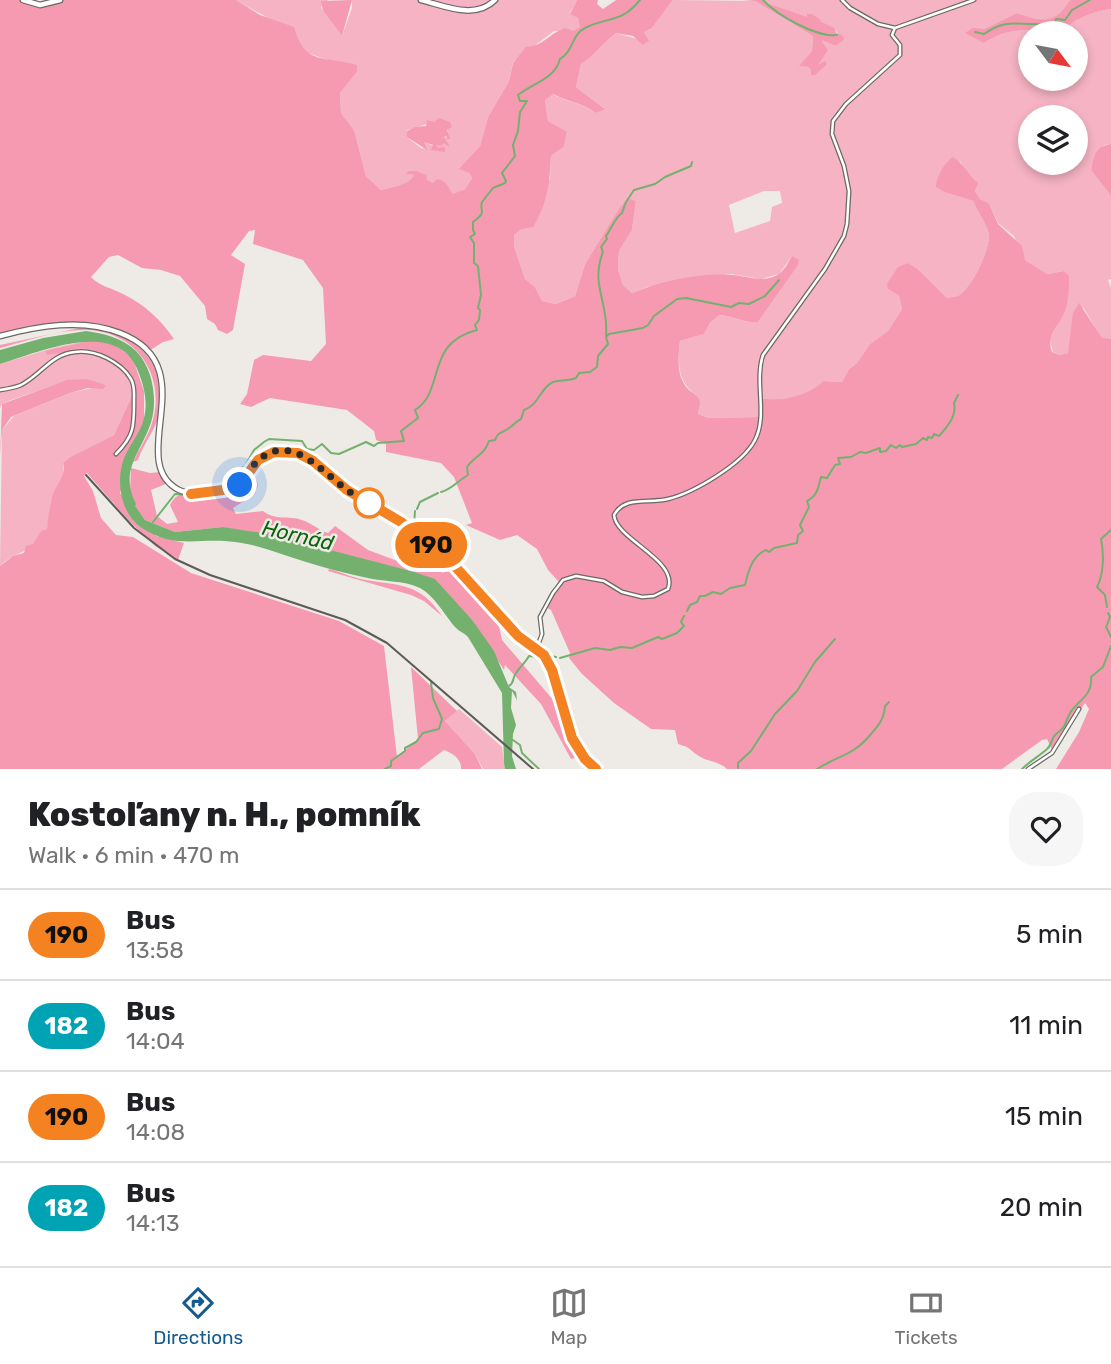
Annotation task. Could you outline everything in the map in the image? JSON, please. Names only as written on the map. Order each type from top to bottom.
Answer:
[{"type":"street","points":[[23,0],[40,5],[60,0]]},
{"type":"street","points":[[421,0],[470,11],[483,9],[495,0]]},
{"type":"street","points":[[537,648],[542,634],[540,617],[553,593],[564,580],[576,576],[604,580],[622,592],[642,597],[654,596],[668,590],[669,580],[653,555],[619,529],[614,515],[628,503],[667,500],[694,489],[745,453],[756,438],[759,429],[760,363],[763,355],[835,255],[847,224],[849,191],[844,166],[832,134],[834,121],[846,104],[900,55],[900,45],[892,35],[842,0]]},
{"type":"street","points":[[881,26],[895,28],[974,0]]},
{"type":"street","points":[[892,35],[895,28]]},
{"type":"street","points":[[0,336],[25,330],[87,324],[108,328],[143,345],[155,359],[162,384],[158,450],[160,468],[174,487],[191,494],[223,490],[240,485],[251,467],[265,455],[293,452],[313,461],[350,492],[390,514],[462,572],[518,636],[545,656],[572,738],[585,759],[596,769]]},
{"type":"street","points":[[0,390],[21,385],[53,359],[65,354],[88,352],[107,358],[130,377],[134,388],[134,428],[116,454]]},
{"type":"street","points":[[1028,769],[1052,753],[1079,709]]},
{"type":"shaded area","points":[[0,0],[23,0],[33,5],[60,0],[236,0],[260,15],[294,27],[299,40],[310,54],[357,65],[357,72],[340,93],[341,113],[354,130],[366,176],[381,190],[405,183],[414,175],[406,174],[416,171],[426,175],[427,180],[433,183],[437,179],[443,181],[453,194],[465,189],[472,178],[469,173],[459,169],[480,146],[488,117],[509,81],[513,63],[526,47],[537,44],[565,28],[573,31],[580,27],[578,18],[570,14],[577,0],[598,0],[597,4],[603,9],[616,0],[673,0],[652,28],[644,32],[649,41],[643,45],[633,36],[616,33],[581,64],[576,87],[605,109],[596,113],[553,94],[545,100],[548,121],[567,132],[564,147],[551,156],[547,193],[538,219],[533,227],[522,229],[514,235],[514,246],[525,279],[535,287],[542,301],[556,304],[575,296],[585,264],[628,198],[636,201],[632,230],[619,251],[618,269],[623,285],[632,293],[694,276],[720,274],[769,278],[782,271],[792,256],[799,260],[797,267],[758,322],[719,315],[710,323],[704,334],[680,341],[682,380],[699,400],[698,414],[708,418],[760,417],[759,398],[792,397],[809,391],[823,381],[842,382],[870,344],[888,331],[902,309],[899,296],[888,289],[887,284],[898,267],[908,263],[918,269],[947,298],[958,296],[969,286],[986,252],[989,237],[973,201],[936,187],[942,170],[953,157],[978,183],[975,191],[980,199],[989,203],[998,224],[1022,246],[1025,260],[1047,274],[1064,271],[1069,276],[1066,307],[1050,340],[1052,352],[1060,355],[1068,353],[1073,313],[1079,303],[1102,338],[1111,339],[1111,769],[1056,769],[1079,732],[1089,709],[1085,703],[1053,752],[1047,739],[1042,740],[1002,769],[727,769],[678,744],[675,730],[651,729],[614,703],[582,674],[569,658],[570,653],[551,610],[546,607],[559,582],[548,570],[537,549],[517,535],[500,540],[466,525],[472,523],[454,477],[441,463],[386,452],[386,444],[376,440],[374,431],[347,410],[270,398],[251,407],[240,404],[247,394],[254,360],[263,355],[311,361],[326,344],[323,288],[303,260],[253,244],[255,230],[249,231],[231,255],[245,264],[233,330],[227,334],[218,330],[215,324],[207,319],[205,306],[180,276],[142,268],[118,255],[109,257],[91,277],[146,308],[174,339],[149,351],[132,339],[96,327],[38,329],[0,337]]},
{"type":"shaded area","points":[[236,0],[328,0],[321,7],[342,36],[352,8],[352,0],[577,0],[570,13],[578,18],[581,27],[573,31],[554,31],[513,62],[509,81],[488,117],[480,146],[460,169],[469,173],[472,178],[465,189],[453,195],[443,184],[432,183],[419,173],[407,174],[414,175],[415,178],[402,185],[381,190],[366,176],[354,130],[341,113],[340,93],[357,72],[355,64],[328,60],[305,52],[282,27]],"holes":[[[437,121],[452,127],[448,128],[447,136],[436,145],[437,148],[423,141],[426,149],[421,148],[407,137],[407,130]]]},
{"type":"shaded area","points":[[352,0],[342,36],[323,11],[321,1]]},
{"type":"shaded area","points":[[673,0],[755,1],[813,36],[812,51],[801,66],[811,70],[819,60],[822,39],[836,46],[845,39],[838,35],[835,28],[770,4],[766,5],[763,0],[1072,0],[1061,13],[1051,19],[1017,13],[984,29],[973,29],[984,43],[1002,34],[1018,31],[1018,91],[1088,91],[1088,21],[1076,21],[1111,9],[1111,144],[1104,145],[1091,170],[1111,196],[1111,279],[1108,280],[1111,288],[1111,339],[1102,339],[1083,307],[1068,353],[1060,355],[1053,352],[1049,338],[1064,271],[1047,274],[1025,260],[1014,236],[998,223],[989,203],[980,199],[975,191],[977,183],[963,169],[960,161],[947,193],[973,201],[989,237],[978,270],[963,292],[947,298],[918,269],[908,263],[888,289],[899,296],[902,309],[888,331],[870,344],[842,382],[823,381],[809,391],[793,397],[759,398],[761,417],[708,418],[698,414],[696,395],[685,384],[680,371],[680,341],[704,334],[710,323],[719,315],[758,322],[797,267],[792,256],[779,274],[761,279],[731,274],[647,287],[632,293],[623,285],[618,269],[619,251],[632,230],[636,201],[628,198],[585,264],[575,296],[556,304],[542,301],[535,287],[525,279],[514,246],[514,235],[522,229],[550,179],[551,156],[564,147],[567,133],[548,121],[545,100],[552,94],[596,113],[604,108],[576,87],[581,64],[616,33],[648,42],[644,32],[652,28]],"holes":[[[764,191],[780,191],[782,203],[772,207],[770,221],[735,233],[729,205]]]},
{"type":"shaded area","points":[[742,0],[763,0],[766,5],[807,17],[807,14],[812,14],[821,20],[819,21],[835,28],[836,33],[845,39],[836,46],[822,40],[828,50],[818,65],[825,61],[827,64],[815,75],[811,75],[808,67],[799,66],[812,51],[813,36],[755,1]]},
{"type":"shaded area","points":[[1071,0],[1111,0],[1111,9],[1076,21],[1018,21],[1018,31],[1003,34],[984,43],[965,33],[973,28],[984,29],[1017,13],[1050,19],[1060,13]]},
{"type":"shaded area","points":[[439,118],[450,122],[452,127],[447,130],[450,139],[444,137],[450,147],[443,143],[442,146],[436,145],[438,148],[445,147],[445,152],[431,150],[433,145],[424,142],[427,150],[407,137],[407,131],[426,126],[427,120],[434,122]]},
{"type":"shaded area","points":[[1111,144],[1111,196],[1091,170],[1098,150]]},
{"type":"shaded area","points":[[79,328],[98,329],[130,341],[143,350],[152,363],[161,395],[159,415],[138,460],[133,462],[152,423],[155,388],[151,372],[132,347],[103,332],[74,330],[0,348],[0,345]]},
{"type":"shaded area","points":[[86,331],[112,337],[131,346],[142,359],[151,377],[154,398],[152,419],[130,473],[135,506],[145,520],[175,532],[223,527],[268,534],[435,579],[473,621],[494,651],[509,687],[516,692],[517,700],[512,691],[511,708],[516,725],[512,756],[516,769],[505,769],[502,693],[468,637],[456,628],[435,601],[420,588],[342,572],[244,543],[166,539],[154,535],[135,522],[122,498],[120,479],[125,455],[142,424],[145,400],[138,371],[128,355],[113,345],[76,343],[0,364],[0,350],[43,338]]},
{"type":"shaded area","points":[[95,340],[117,346],[133,359],[144,391],[144,421],[120,493],[156,536],[184,543],[178,560],[155,546],[87,473],[84,476],[93,491],[101,518],[116,535],[133,537],[191,573],[339,621],[384,646],[397,757],[418,739],[411,667],[457,711],[445,721],[475,754],[482,769],[461,769],[458,759],[444,750],[419,769],[0,769],[0,566],[13,556],[24,553],[26,546],[33,544],[42,530],[47,529],[51,501],[63,473],[63,463],[114,435],[135,389],[118,365],[94,350],[74,349],[47,355],[45,351]]},
{"type":"shaded area","points":[[86,341],[122,367],[135,389],[114,435],[63,463],[63,477],[51,500],[47,529],[42,530],[28,549],[0,566],[2,430],[14,416],[70,393],[106,385],[86,380],[69,381],[2,404],[0,408],[0,364]]},
{"type":"shaded area","points":[[87,379],[106,385],[103,389],[88,388],[70,393],[11,417],[2,430],[0,458],[2,404],[67,380]]},
{"type":"shaded area","points":[[131,468],[150,473],[160,472],[168,483],[151,490],[157,516],[167,524],[178,522],[170,505],[176,497],[193,491],[233,490],[244,485],[254,473],[258,485],[255,494],[233,508],[236,514],[263,511],[272,516],[302,520],[328,533],[335,526],[368,550],[403,563],[409,541],[407,527],[424,539],[421,558],[423,561],[443,573],[450,561],[505,621],[499,626],[502,640],[554,701],[559,698],[582,752],[580,756],[571,759],[541,704],[505,665],[504,670],[473,621],[411,571],[223,527],[175,532],[145,520],[134,506],[130,493]]},
{"type":"shaded area","points":[[329,569],[361,579],[409,588],[426,597],[442,616],[424,601],[411,595],[328,571]]},
{"type":"shaded area","points":[[459,709],[502,747],[505,769],[483,769],[475,754],[445,721]]},
{"type":"waterway","points":[[245,466],[254,450],[269,439],[302,441],[307,449],[314,450],[322,444],[331,453],[339,454],[366,442],[374,446],[378,443],[404,441],[401,431],[418,418],[415,410],[424,402],[430,391],[442,356],[449,345],[460,336],[477,330],[475,325],[479,320],[481,295],[478,266],[474,263],[474,243],[470,237],[475,234],[473,222],[482,213],[482,202],[493,188],[505,183],[502,173],[515,156],[513,145],[520,112],[527,101],[520,101],[518,95],[553,71],[581,31],[626,13],[640,0]]},
{"type":"waterway","points":[[763,0],[808,29],[837,35]]},
{"type":"waterway","points":[[975,32],[984,34],[1014,23],[1055,23],[1056,19],[1065,20],[1072,10],[1090,0]]},
{"type":"waterway","points":[[606,335],[598,274],[603,252],[601,247],[607,239],[606,236],[634,190],[655,184],[691,166],[692,162]]},
{"type":"waterway","points":[[441,492],[468,475],[467,467],[485,449],[489,441],[495,440],[499,434],[521,419],[524,410],[533,404],[545,388],[555,381],[570,380],[576,378],[579,373],[590,372],[597,367],[598,356],[608,344],[606,337],[609,334],[643,328],[677,299],[686,298],[731,307],[739,303],[749,304],[765,296],[779,280]]},
{"type":"waterway","points":[[687,611],[700,596],[713,592],[721,594],[730,588],[745,585],[751,565],[761,553],[797,543],[798,535],[803,531],[800,525],[809,507],[807,501],[816,493],[821,477],[827,478],[835,465],[840,464],[838,458],[880,448],[880,452],[886,451],[891,445],[902,447],[916,444],[923,438],[932,438],[934,434],[939,436],[953,417],[954,403],[958,395]]},
{"type":"waterway","points":[[194,491],[228,484],[243,467]]},
{"type":"waterway","points":[[417,509],[420,502],[438,493]]},
{"type":"waterway","points":[[153,522],[175,494],[190,495]]},
{"type":"waterway","points":[[414,526],[415,511]]},
{"type":"waterway","points":[[1107,607],[1105,595],[1097,587],[1103,564],[1101,539],[1111,530]]},
{"type":"waterway","points":[[411,535],[414,572]]},
{"type":"waterway","points":[[1108,613],[1110,617],[1106,627],[1111,637]]},
{"type":"waterway","points":[[560,658],[595,648],[632,648],[658,637],[662,639],[677,633],[684,626],[681,622],[684,616]]},
{"type":"waterway","points":[[738,769],[738,763],[751,751],[775,714],[797,691],[815,662],[835,639]]},
{"type":"waterway","points":[[1022,769],[1049,747],[1064,727],[1070,713],[1090,689],[1091,677],[1103,667],[1111,646]]},
{"type":"waterway","points":[[509,686],[529,656],[542,657]]},
{"type":"waterway","points":[[550,656],[556,657]]},
{"type":"waterway","points":[[385,769],[423,733],[439,729],[442,719],[433,698],[431,683]]},
{"type":"waterway","points":[[817,769],[852,751],[864,741],[879,725],[889,702]]},
{"type":"waterway","points":[[513,740],[539,769]]},
{"type":"railway","points":[[86,475],[134,528],[175,559],[210,575],[345,620],[387,643],[533,769]]},
{"type":"bus line","name":"190","points":[[191,494],[240,485],[258,460],[274,452],[298,453],[313,461],[347,490],[390,514],[452,563],[518,636],[544,655],[552,670],[572,738],[585,759],[596,769]]},
{"type":"route","points":[[240,485],[251,467],[265,455],[293,452],[313,461],[330,477],[369,503]]},
{"type":"water label","name":"Hornád","points":[[298,535]]}]
